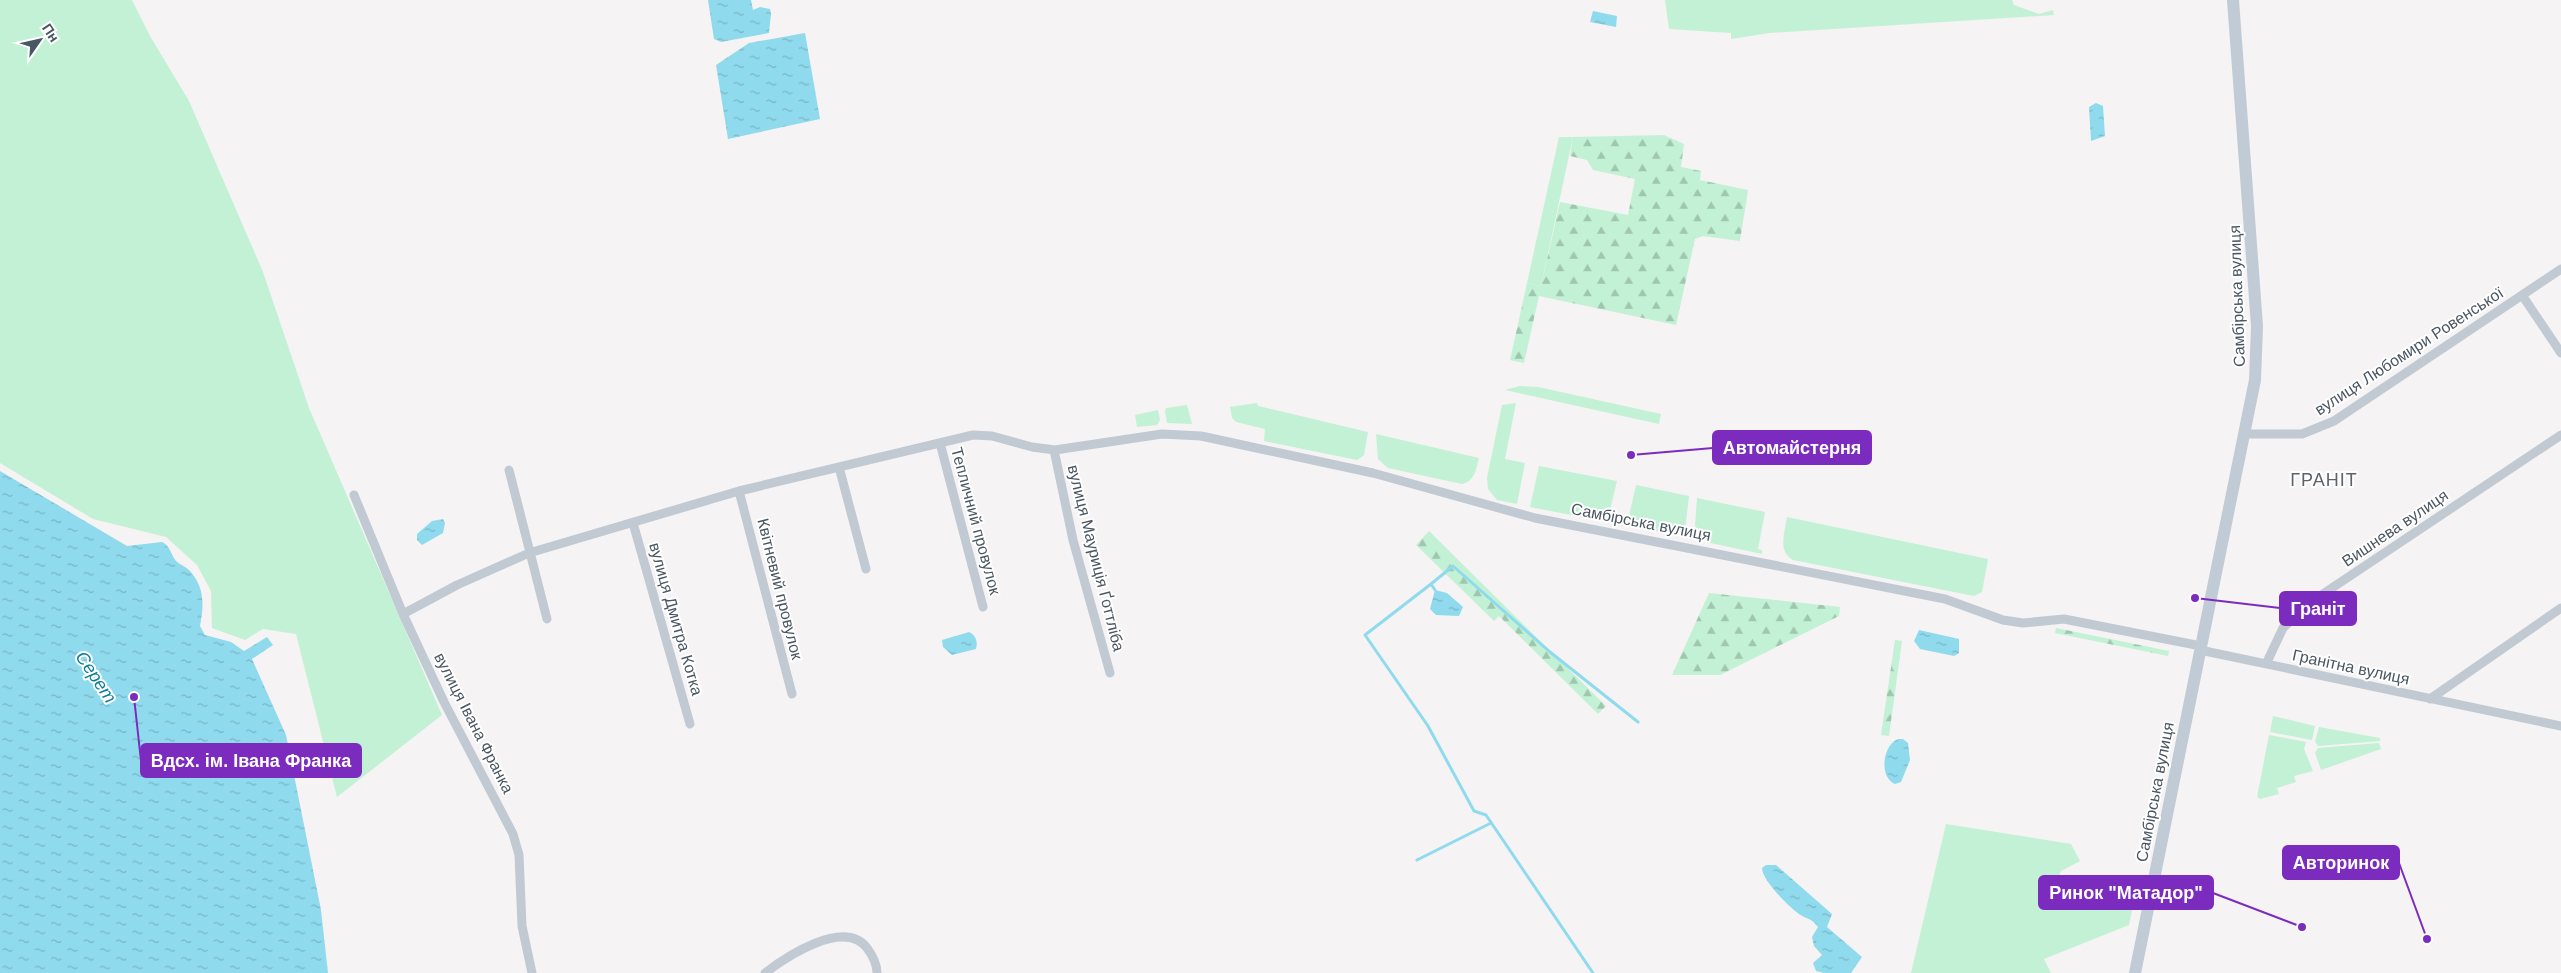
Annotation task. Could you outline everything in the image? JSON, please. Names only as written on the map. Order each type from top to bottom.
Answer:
[{"type":"main road","name":"Самбірська вулиця","points":[[2135,973],[2255,380],[2257,326],[2233,0]]},
{"type":"street","name":"вулиця Любомири Ровенської","points":[[2244,434],[2302,434],[2334,421],[2561,269]]},
{"type":"street","points":[[2522,295],[2561,353]]},
{"type":"street","name":"Самбірська вулиця","points":[[403,614],[458,585],[529,553],[739,491],[973,435],[992,436],[1032,448],[1054,450],[1162,434],[1201,436],[1373,473],[1535,518],[1946,599],[2003,620],[2023,623],[2064,619],[2201,648]]},
{"type":"street","name":"Вишнева вулиця","points":[[2266,664],[2283,628],[2308,604],[2561,435]]},
{"type":"street","name":"Тепличний провулок","points":[[940,443],[983,607]]},
{"type":"street","name":"вулиця Мауриція Ґоттліба","points":[[1054,450],[1073,540],[1110,673]]},
{"type":"street","points":[[839,467],[866,569]]},
{"type":"street","points":[[509,470],[529,553],[548,619]]},
{"type":"street","name":"Квітневий провулок","points":[[739,491],[792,694]]},
{"type":"street","name":"вулиця Івана Франка","points":[[354,495],[403,614],[450,715],[513,834],[519,855],[522,926],[532,973]]},
{"type":"street","name":"вулиця Дмитра Котка","points":[[633,523],[690,724]]},
{"type":"street","points":[[2430,699],[2561,608]]},
{"type":"street","name":"Гранітна вулиця","points":[[2201,648],[2266,664],[2561,726]]},
{"type":"street","points":[[765,973],[805,948],[837,937],[857,940],[864,944],[873,958],[877,973]]},
{"type":"green space","points":[[0,0],[132,0],[150,36],[189,101],[263,272],[309,408],[442,715],[337,797],[296,634],[263,629],[245,640],[212,628],[211,591],[197,565],[166,537],[93,519],[0,463]]},
{"type":"green space","points":[[1665,0],[2012,0],[2014,5],[2039,14],[2053,10],[2054,15],[1769,33],[1731,39],[1731,33],[1669,29]]},
{"type":"green space","points":[[1664,135],[1684,144],[1681,167],[1701,171],[1700,180],[1748,190],[1740,241],[1703,236],[1695,239],[1676,325],[1539,296],[1524,363],[1510,360],[1527,283],[1541,286],[1560,202],[1628,215],[1635,179],[1593,170],[1587,160],[1570,156],[1573,137]]},
{"type":"green space","points":[[1559,137],[1573,137],[1541,286],[1527,283]]},
{"type":"green space","points":[[1520,386],[1538,387],[1661,414],[1659,424],[1505,390]]},
{"type":"green space","points":[[1257,403],[1258,406],[1368,432],[1364,455],[1357,460],[1264,441],[1265,429],[1236,422],[1232,418],[1230,407]]},
{"type":"green space","points":[[1516,403],[1505,459],[1525,463],[1517,504],[1497,500],[1488,489],[1487,478],[1502,405]]},
{"type":"green space","points":[[1187,405],[1192,424],[1167,423],[1166,408]]},
{"type":"green space","points":[[1158,410],[1160,420],[1157,425],[1137,427],[1135,415]]},
{"type":"green space","points":[[1376,434],[1479,458],[1476,470],[1470,480],[1462,484],[1388,468],[1378,459]]},
{"type":"green space","points":[[1539,466],[1617,481],[1607,522],[1530,507]]},
{"type":"green space","points":[[1636,485],[1689,496],[1685,531],[1682,535],[1619,525],[1619,514],[1629,516]]},
{"type":"green space","points":[[1697,498],[1765,512],[1758,549],[1762,550],[1762,554],[1706,542],[1695,526]]},
{"type":"green space","points":[[1787,517],[1988,559],[1982,592],[1974,596],[1793,560],[1785,552],[1783,541]]},
{"type":"green space","points":[[1429,531],[1606,706],[1598,714],[1499,616],[1494,621],[1416,545]]},
{"type":"green space","points":[[1709,593],[1840,607],[1839,616],[1720,675],[1672,675]]},
{"type":"green space","points":[[2056,628],[2169,651],[2168,656],[2055,633]]},
{"type":"green space","points":[[1895,640],[1902,641],[1889,736],[1881,735]]},
{"type":"green space","points":[[2273,716],[2315,726],[2312,740],[2270,732]]},
{"type":"green space","points":[[2319,727],[2380,738],[2380,741],[2318,746],[2315,742]]},
{"type":"green space","points":[[2269,735],[2306,742],[2304,749],[2313,771],[2294,776],[2296,782],[2277,788],[2279,794],[2260,799],[2257,797]]},
{"type":"green space","points":[[2379,743],[2381,749],[2321,770],[2315,753],[2318,748]]},
{"type":"green space","points":[[1946,824],[2071,844],[2080,861],[2061,871],[2055,886],[2065,910],[2139,875],[2129,925],[2044,959],[2051,973],[1911,973]]},
{"type":"water","points":[[708,0],[751,0],[753,10],[760,7],[770,9],[769,33],[721,42],[714,39]]},
{"type":"water","points":[[1593,11],[1617,16],[1616,27],[1590,22]]},
{"type":"water","points":[[805,33],[820,119],[728,139],[716,65],[749,43]]},
{"type":"water","points":[[2096,103],[2103,106],[2105,136],[2091,141],[2089,107]]},
{"type":"water","name":"Серет","points":[[0,471],[127,546],[165,543],[176,561],[189,570],[198,583],[202,596],[200,626],[205,635],[231,642],[244,651],[267,637],[273,645],[252,659],[286,735],[321,910],[328,973],[0,973]]},
{"type":"water","points":[[443,519],[445,523],[443,533],[422,545],[417,540],[417,534],[432,521]]},
{"type":"water","points":[[1435,590],[1447,593],[1463,607],[1459,616],[1436,615],[1430,609]]},
{"type":"water","points":[[1919,630],[1959,639],[1959,653],[1954,656],[1920,649],[1914,641]]},
{"type":"water","points":[[969,632],[976,639],[976,649],[952,655],[943,647],[942,640]]},
{"type":"water","points":[[1898,739],[1903,739],[1908,743],[1910,760],[1901,782],[1895,784],[1886,775],[1884,761],[1889,748]]},
{"type":"water","points":[[1766,865],[1776,865],[1832,914],[1827,927],[1862,957],[1851,973],[1824,973],[1816,971],[1813,963],[1822,955],[1814,946],[1812,937],[1818,927],[1811,920],[1795,911],[1777,893],[1763,873],[1762,868]]},
{"type":"waterway","points":[[1431,584],[1453,566],[1550,652],[1638,722]]},
{"type":"waterway","points":[[1435,590],[1431,584],[1365,635],[1428,726],[1474,811],[1486,815],[1593,973]]},
{"type":"waterway","points":[[1417,860],[1491,823]]},
{"type":"place","name":"Автомайстерня","points":[[1631,455]]},
{"type":"place","name":"Граніт","points":[[2195,598]]},
{"type":"place","name":"Вдсх. ім. Івана Франка","points":[[134,697]]},
{"type":"place","name":"Ринок \"Матадор\"","points":[[2302,927]]},
{"type":"place","name":"Авторинок","points":[[2427,939]]},
{"type":"district","name":"ГРАНІТ","points":[[2324,480]]}]
